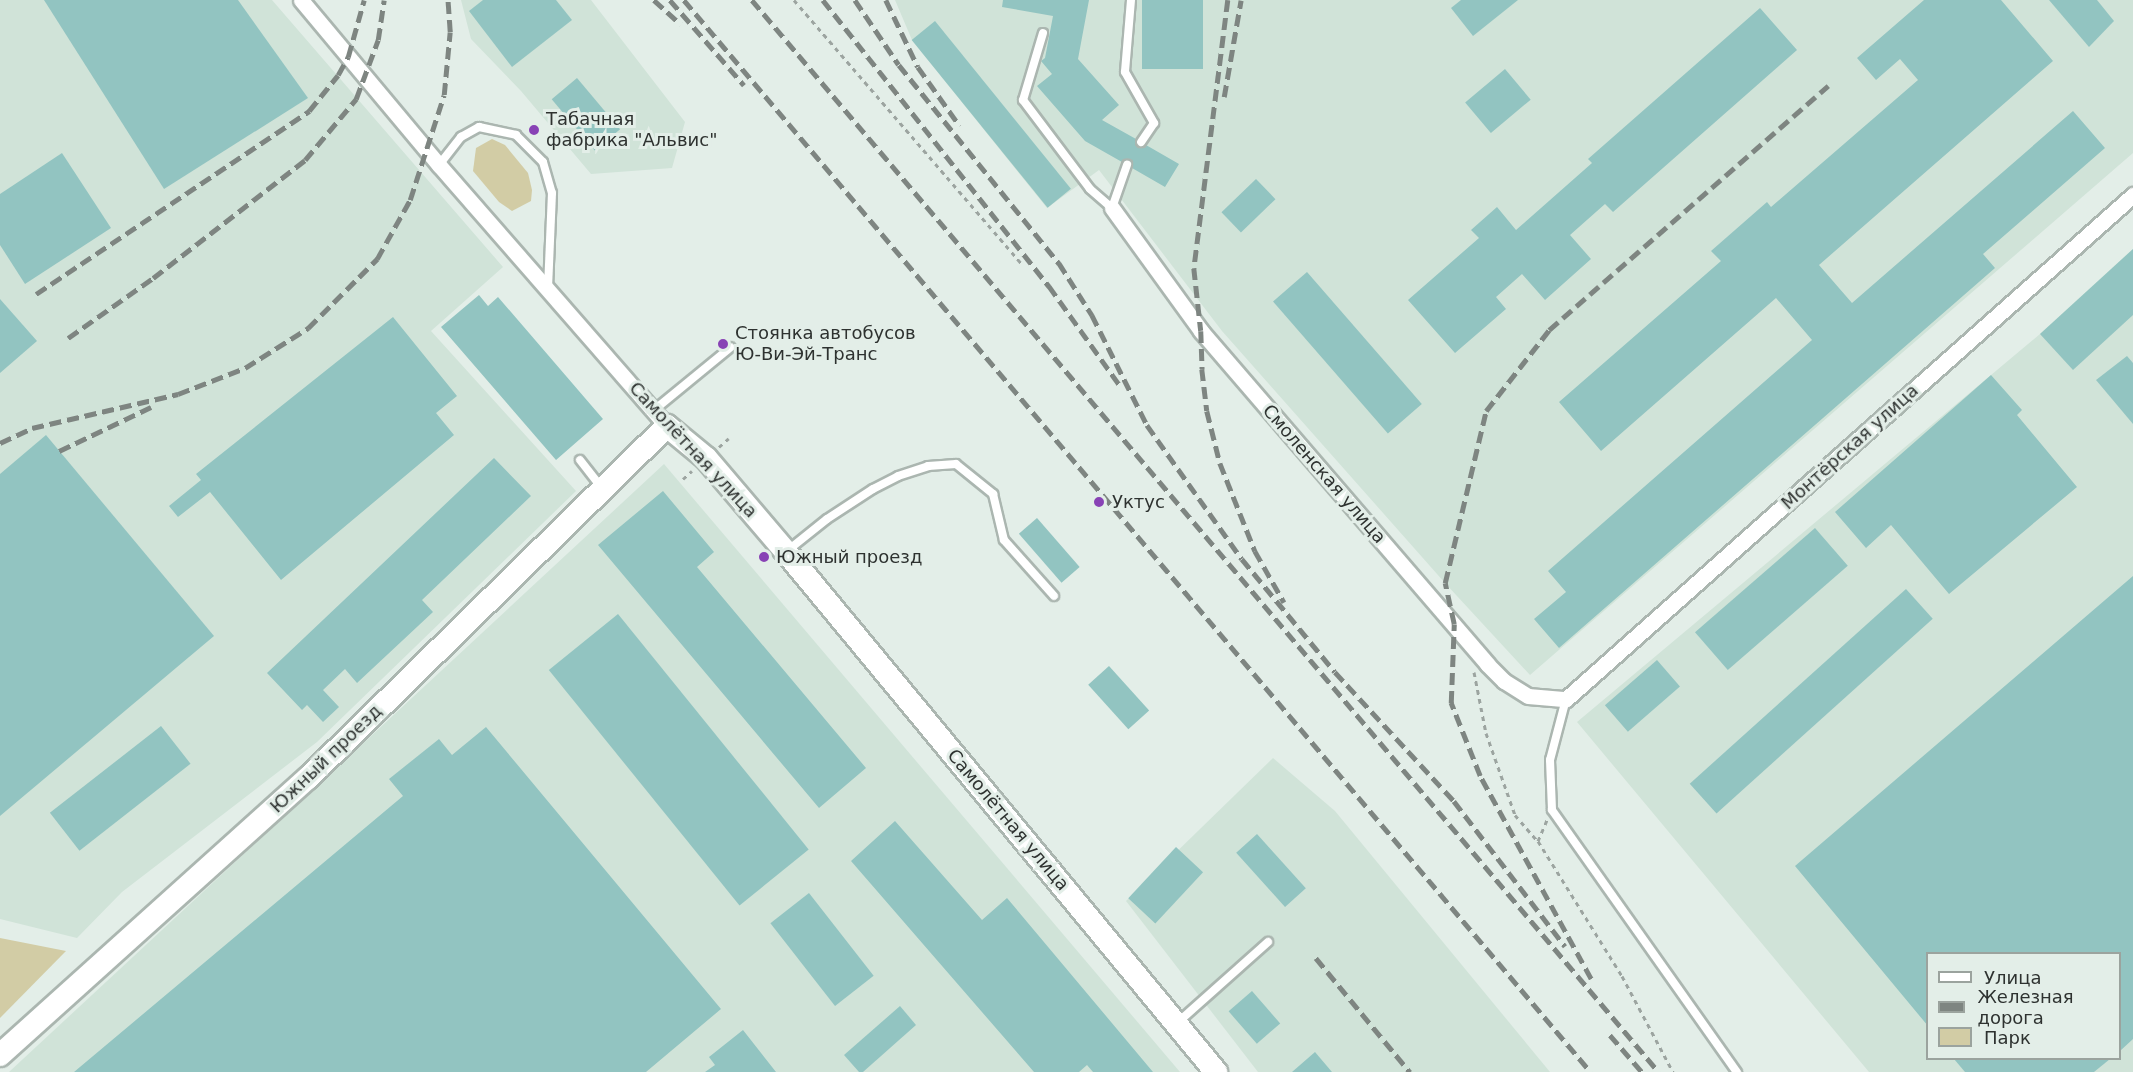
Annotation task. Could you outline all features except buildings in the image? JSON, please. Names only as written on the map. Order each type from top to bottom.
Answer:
[{"type":"main road","name":"Южный проезд","points":[[0,1056],[308,778],[603,489],[660,418]]},
{"type":"main road","name":"Самолётная улица","points":[[660,418],[706,458],[786,552],[1216,1072]]},
{"type":"street","name":"Самолётная улица","points":[[302,0],[439,165],[548,287],[660,418]]},
{"type":"street","name":"Монтёрская улица","points":[[1566,699],[2133,195]]},
{"type":"street","name":"Смоленская улица","points":[[1112,208],[1202,331],[1504,681],[1528,696],[1566,699]]},
{"type":"lane","points":[[1131,0],[1125,72],[1154,123],[1141,142]]},
{"type":"lane","points":[[1043,33],[1023,100],[1090,189],[1112,208],[1127,165]]},
{"type":"lane","points":[[439,165],[461,137],[479,127],[516,135],[543,162],[552,193],[548,287]]},
{"type":"lane","points":[[660,418],[731,347]]},
{"type":"lane","points":[[580,460],[603,489]]},
{"type":"lane","points":[[786,552],[827,519],[873,489],[928,466],[956,464],[993,494],[1004,540],[1054,596]]},
{"type":"lane","points":[[1566,699],[1550,760],[1551,810],[1737,1072]]},
{"type":"lane","points":[[1177,1024],[1268,942]]},
{"type":"path","points":[[794,0],[1021,263]]},
{"type":"path","points":[[1468,641],[1486,733],[1515,815],[1538,841],[1622,976],[1673,1072]]},
{"type":"path","points":[[1538,841],[1551,810]]},
{"type":"shaded area","points":[[0,0],[272,0],[503,267],[431,331],[576,491],[317,742],[122,892],[77,938],[0,919]]},
{"type":"shaded area","points":[[461,0],[591,0],[685,122],[672,168],[591,174],[521,91],[471,39]]},
{"type":"shaded area","points":[[895,0],[2133,0],[2133,153],[1530,675],[1445,583],[1222,331],[1099,170],[1047,208],[912,40]]},
{"type":"shaded area","points":[[2133,249],[2133,1072],[1869,1072],[1577,722],[2040,334]]},
{"type":"shaded area","points":[[664,464],[1180,1072],[9,1072]]},
{"type":"shaded area","points":[[1273,758],[1335,811],[1550,1072],[1258,1072],[1126,901]]},
{"type":"green space","points":[[492,139],[505,145],[528,173],[532,190],[531,201],[512,211],[499,202],[473,171],[476,148]]},
{"type":"green space","points":[[0,938],[66,951],[0,1018]]},
{"type":"railway","points":[[36,294],[309,111],[338,75],[348,57],[364,0]]},
{"type":"railway","points":[[68,338],[153,278],[305,160],[356,99],[378,40],[384,0]]},
{"type":"railway","points":[[0,443],[32,428],[178,394],[245,368],[308,328],[377,259],[410,200],[444,95],[450,32],[448,0]]},
{"type":"railway","points":[[654,0],[681,24]]},
{"type":"railway","points":[[670,0],[744,85]]},
{"type":"railway","points":[[684,0],[1591,1072]]},
{"type":"railway","points":[[752,0],[1659,1072]]},
{"type":"railway","points":[[823,0],[1049,286],[1121,387]]},
{"type":"railway","points":[[855,0],[899,65],[1059,263],[1092,315],[1147,425],[1242,559],[1335,672],[1454,801],[1565,946]]},
{"type":"railway","points":[[886,0],[918,67],[960,126]]},
{"type":"railway","points":[[1228,0],[1194,268],[1201,331],[1202,369],[1207,411],[1220,463],[1255,551],[1284,602]]},
{"type":"railway","points":[[1224,97],[1241,0]]},
{"type":"railway","points":[[1591,979],[1480,776],[1451,703],[1454,624],[1445,583],[1486,411],[1549,330],[1828,86]]},
{"type":"railway","points":[[59,451],[151,407]]},
{"type":"railway","points":[[1316,958],[1410,1072]]},
{"type":"railway","points":[[1610,1035],[1642,1072]]},
{"type":"place","name":"Табачная фабрика \"Альвис\"","points":[[534,130]]},
{"type":"place","name":"Стоянка автобусов Ю-Ви-Эй-Транс","points":[[723,344]]},
{"type":"place","name":"Уктус","points":[[1099,502]]},
{"type":"place","name":"Южный проезд","points":[[764,557]]}]
